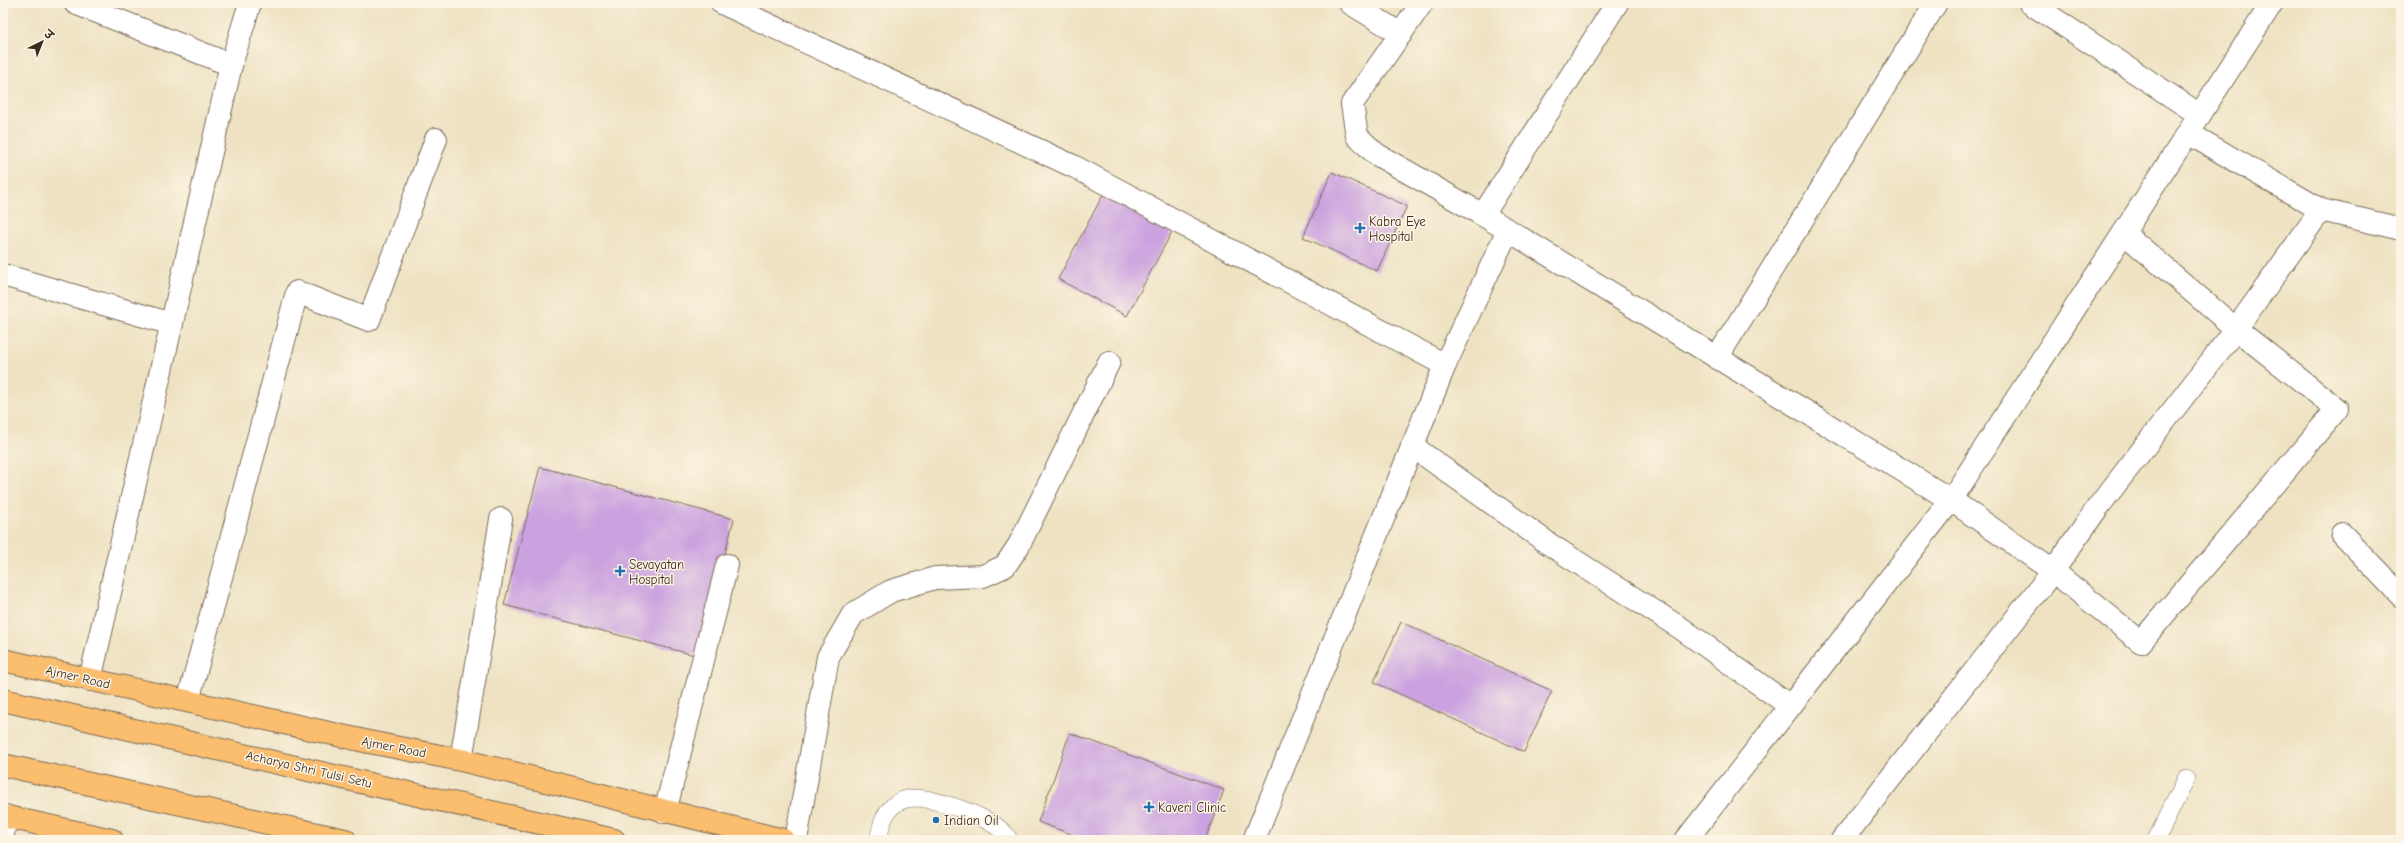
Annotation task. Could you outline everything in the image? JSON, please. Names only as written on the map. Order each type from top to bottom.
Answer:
[{"type":"highway","name":"Ajmer Road","points":[[3,660],[369,742],[460,760],[783,840]]},
{"type":"highway","name":"Acharya Shri Tulsi Setu","points":[[3,700],[614,840]]},
{"type":"highway","points":[[3,765],[345,840]]},
{"type":"highway","points":[[4,822],[112,840]]},
{"type":"street","points":[[75,3],[231,65]]},
{"type":"street","points":[[90,680],[231,65],[250,3]]},
{"type":"street","points":[[722,3],[1075,167],[1445,365]]},
{"type":"street","points":[[1350,3],[1401,34]]},
{"type":"street","points":[[1422,3],[1352,104],[1357,136],[1376,154],[1508,230],[1951,500],[2053,571],[2141,642],[2337,409],[2236,329],[2124,233]]},
{"type":"street","points":[[1483,215],[1617,3]]},
{"type":"street","points":[[1716,358],[1936,3]]},
{"type":"street","points":[[2030,3],[2194,124],[2321,210],[2401,229]]},
{"type":"street","points":[[1686,840],[1951,500],[2272,3]]},
{"type":"street","points":[[188,701],[297,292],[369,320],[436,139]]},
{"type":"street","points":[[1842,840],[2053,571],[2098,507],[2236,329],[2321,210]]},
{"type":"street","points":[[1254,840],[1445,365],[1508,230]]},
{"type":"street","points":[[3,275],[172,324]]},
{"type":"street","points":[[796,840],[828,657],[853,614],[891,591],[935,578],[983,576],[1005,566],[1019,545],[1109,362]]},
{"type":"street","points":[[1412,446],[1549,544],[1682,629],[1790,706]]},
{"type":"street","points":[[460,760],[501,519]]},
{"type":"street","points":[[2342,534],[2401,596]]},
{"type":"street","points":[[665,812],[727,565]]},
{"type":"lane","points":[[2156,840],[2186,779]]},
{"type":"lane","points":[[878,840],[884,816],[894,805],[905,800],[918,798],[985,818],[998,826],[1006,834],[1009,840]]},
{"type":"building","points":[[1332,172],[1407,206],[1377,271],[1303,237]]},
{"type":"building","points":[[1104,193],[1173,230],[1127,316],[1058,279]]},
{"type":"building","points":[[540,467],[734,519],[698,656],[504,605]]},
{"type":"building","points":[[1401,622],[1552,691],[1524,752],[1374,682]]},
{"type":"building","points":[[1070,733],[1224,790],[1205,840],[1087,840],[1038,822]]},
{"type":"place","name":"Kabra Eye Hospital","points":[[1360,228]]},
{"type":"place","name":"Sevayatan Hospital","points":[[620,571]]},
{"type":"place","name":"Kaveri Clinic","points":[[1149,807]]},
{"type":"place","name":"Indian Oil","points":[[936,820]]}]
